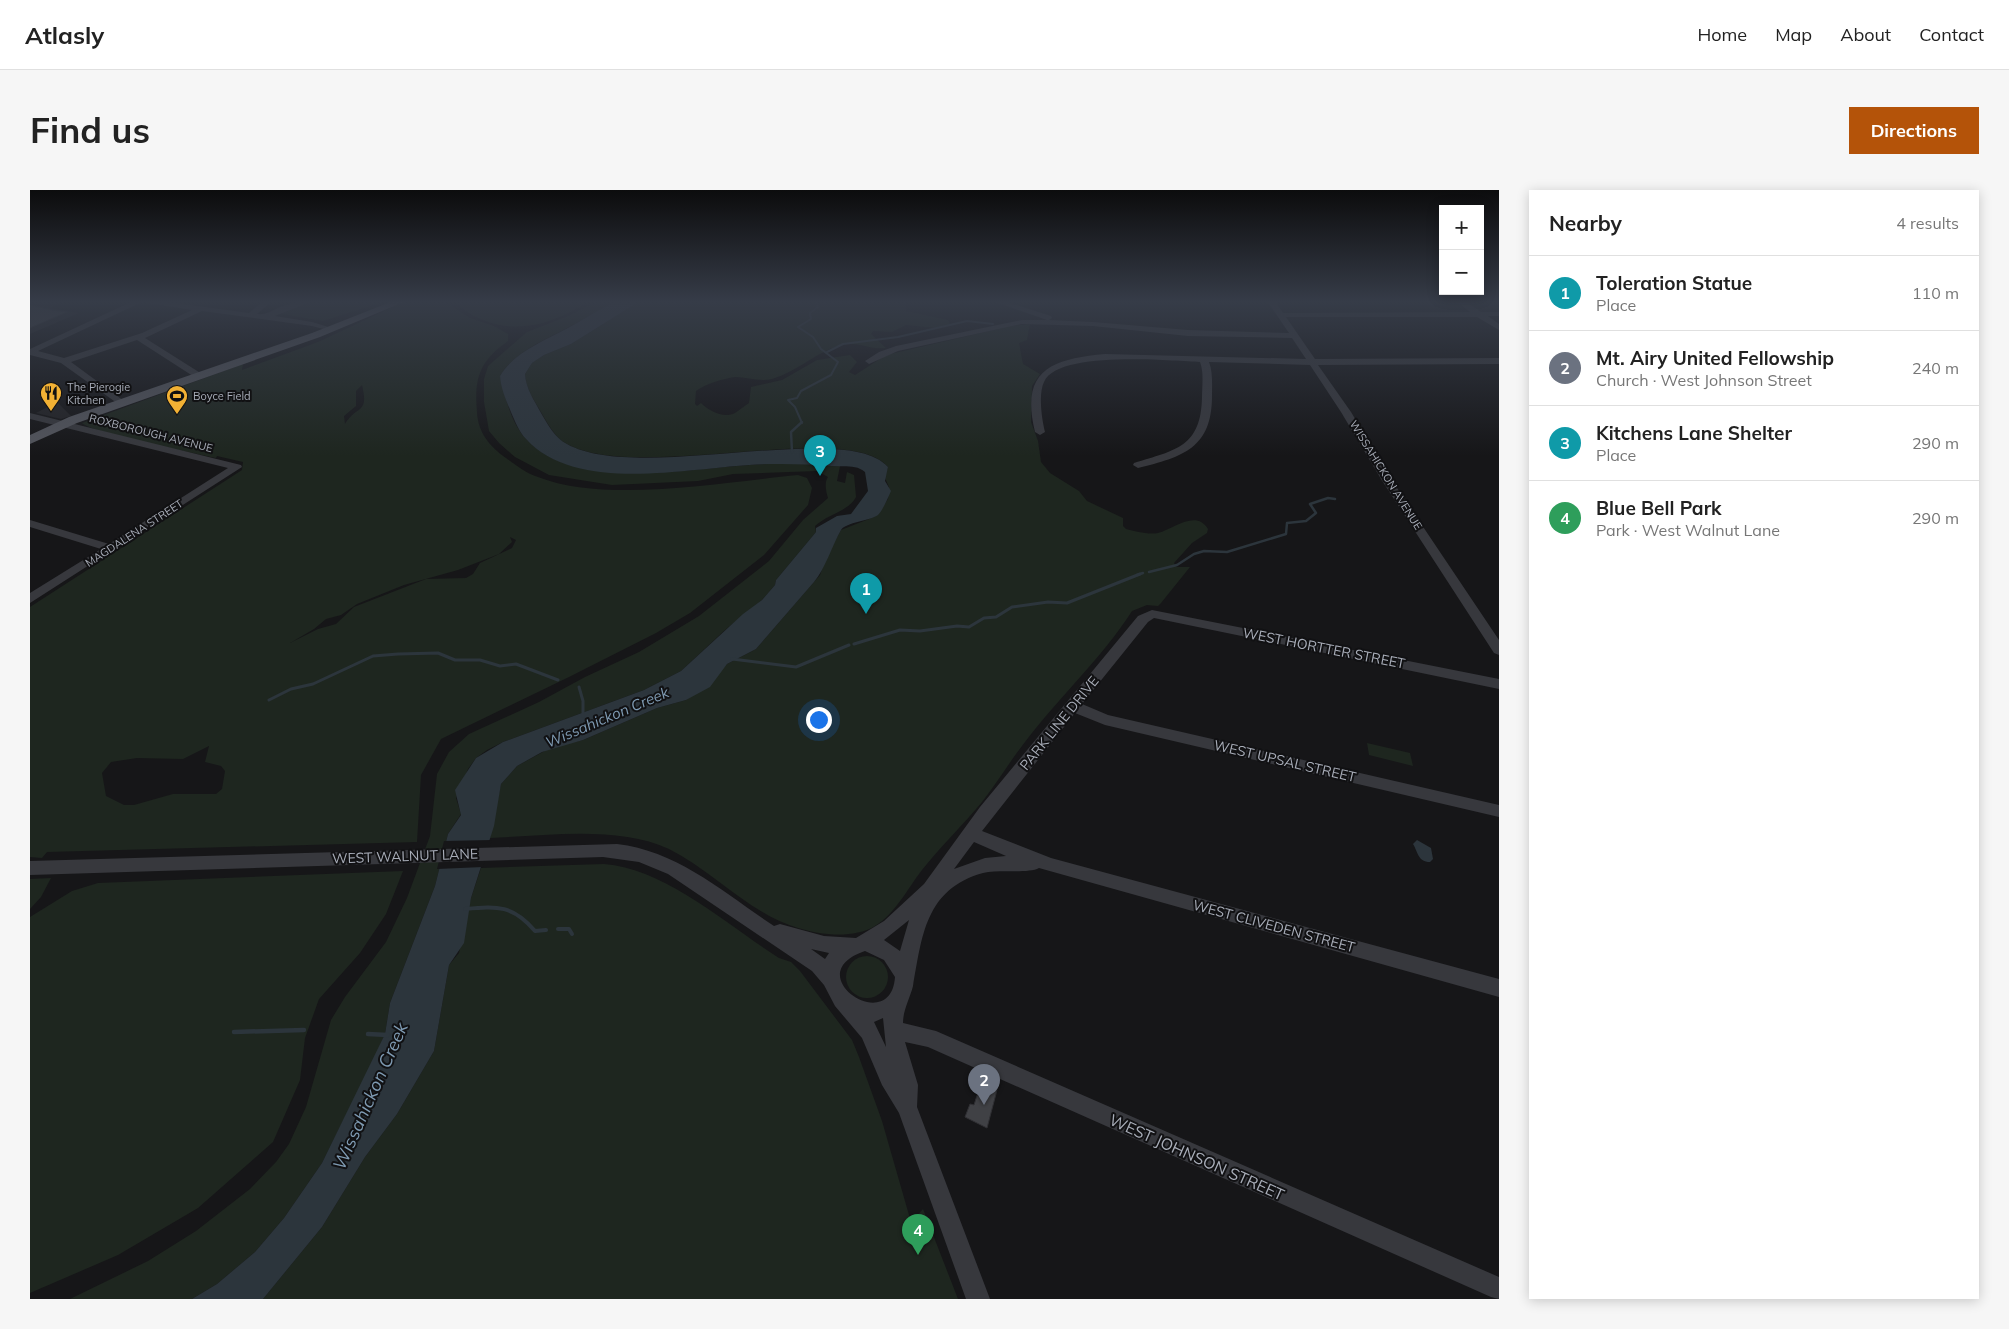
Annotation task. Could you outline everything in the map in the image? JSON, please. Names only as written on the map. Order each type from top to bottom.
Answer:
[{"type":"main road","points":[[30,440],[62,424],[264,353]]},
{"type":"street","points":[[33,353],[64,361],[121,403]]},
{"type":"street","points":[[64,361],[91,353]]},
{"type":"street","points":[[162,353],[199,376]]},
{"type":"street","points":[[869,361],[888,353]]},
{"type":"street","name":"WISSAHICKON AVENUE","points":[[1305,353],[1499,650]]},
{"type":"street","points":[[1040,432],[1036,416],[1038,387],[1047,373],[1058,366],[1079,360],[1105,357],[1311,362],[1499,361]]},
{"type":"street","points":[[1138,465],[1181,449],[1194,442],[1202,434],[1208,410],[1206,366],[1203,359]]},
{"type":"street","name":"ROXBOROUGH AVENUE","points":[[30,416],[237,467]]},
{"type":"street","name":"MAGDALENA STREET","points":[[30,600],[237,467]]},
{"type":"street","points":[[30,524],[111,548]]},
{"type":"street","name":"WEST HORTTER STREET","points":[[1149,615],[1162,615],[1499,684]]},
{"type":"street","name":"PARK LINE DRIVE","points":[[930,889],[971,833],[1143,619],[1149,615]]},
{"type":"street","name":"WEST UPSAL STREET","points":[[1073,706],[1105,720],[1499,811]]},
{"type":"street","name":"WEST CLIVEDEN STREET","points":[[971,833],[996,845],[1050,865],[1499,988]]},
{"type":"street","name":"WEST WALNUT LANE","points":[[30,868],[603,850],[634,854],[658,861],[760,925],[777,940],[817,962],[831,979]]},
{"type":"street","name":"WEST CLIVEDEN STREET","points":[[922,909],[934,893],[946,883],[980,867],[1007,862],[1050,865]]},
{"type":"street","points":[[908,1107],[908,1085],[897,1055],[893,1032],[893,1017],[904,977],[911,939],[930,889]]},
{"type":"street","points":[[930,889],[890,927],[861,944],[838,954],[832,965],[831,979],[835,990],[842,1000],[869,1031],[889,1078],[908,1107],[978,1299]]},
{"type":"street","name":"WEST WALNUT LANE","points":[[760,925],[792,937],[824,944],[861,944]]},
{"type":"street","points":[[861,944],[880,946],[894,956],[902,969],[904,977]]},
{"type":"street","points":[[842,1000],[856,1009],[872,1012],[888,1008],[898,998]]},
{"type":"street","name":"WEST JOHNSON STREET","points":[[893,1032],[929,1038],[1499,1289]]},
{"type":"shaded area","points":[[289,353],[494,353],[485,363],[478,379],[476,400],[480,426],[494,449],[517,466],[534,475],[566,485],[597,489],[631,490],[702,486],[798,475],[807,478],[812,488],[808,505],[764,555],[690,613],[656,633],[441,739],[421,775],[417,842],[47,852],[42,858],[30,857],[30,607],[242,470],[243,462],[145,442],[104,432],[82,423],[243,364],[242,370]],"holes":[[[362,385],[364,394],[363,405],[345,424],[344,416],[356,406],[356,391]],[[510,537],[516,540],[512,548],[480,563],[473,574],[466,578],[426,579],[354,607],[336,624],[318,629],[290,643],[314,629],[326,619],[341,615],[357,604],[404,585],[458,570],[499,554],[512,542]],[[209,746],[205,762],[221,766],[225,771],[222,789],[216,794],[173,794],[134,805],[124,805],[106,796],[102,773],[111,762],[137,758],[183,759]]]},
{"type":"shaded area","points":[[503,353],[523,353],[513,360],[500,376],[509,409],[516,425],[526,439],[547,455],[572,466],[601,471],[631,473],[770,464],[840,466],[837,481],[845,483],[847,472],[854,475],[856,497],[848,506],[815,526],[816,532],[762,600],[725,630],[681,671],[644,690],[503,742],[476,758],[468,769],[456,798],[461,814],[448,834],[435,886],[390,1003],[385,1034],[376,1055],[322,1163],[284,1218],[255,1252],[217,1284],[192,1299],[70,1299],[148,1261],[196,1231],[250,1189],[276,1162],[289,1144],[306,1107],[331,1020],[345,997],[386,942],[407,898],[430,836],[437,774],[449,752],[469,734],[539,702],[585,677],[639,652],[699,616],[769,561],[803,520],[828,498],[826,484],[828,477],[817,471],[733,474],[698,481],[612,485],[549,475],[515,457],[489,431],[484,402],[484,379],[488,366]]},
{"type":"shaded area","points":[[550,353],[823,353],[791,371],[772,379],[736,377],[721,380],[696,391],[695,404],[697,406],[701,403],[708,409],[722,415],[731,415],[749,403],[751,387],[782,380],[817,360],[850,355],[857,362],[849,372],[855,375],[886,355],[896,353],[1021,353],[1023,364],[1040,374],[1032,386],[1031,422],[1038,441],[1041,462],[1050,473],[1079,491],[1087,501],[1123,518],[1123,526],[1126,529],[1158,533],[1191,520],[1203,523],[1208,529],[1207,533],[1192,543],[1174,563],[1176,567],[1190,567],[1161,603],[1158,606],[1147,605],[1132,611],[1094,661],[1025,742],[982,802],[922,870],[889,915],[875,926],[857,933],[827,934],[798,928],[764,913],[685,858],[669,849],[649,842],[604,834],[557,834],[490,838],[501,784],[517,766],[552,747],[583,740],[657,708],[686,700],[727,664],[756,649],[820,575],[827,555],[841,530],[874,517],[881,510],[888,499],[889,487],[885,478],[888,467],[866,454],[831,449],[788,449],[689,456],[641,457],[600,454],[567,444],[552,430],[533,399],[527,385],[525,374],[532,363]]},
{"type":"shaded area","points":[[57,402],[71,416],[61,419],[36,413]]},
{"type":"shaded area","points":[[1367,743],[1410,753],[1413,766],[1369,755]]},
{"type":"shaded area","points":[[604,864],[627,868],[673,887],[779,958],[791,962],[800,971],[852,1040],[882,1121],[911,1222],[923,1209],[958,1299],[263,1299],[322,1227],[365,1157],[397,1114],[434,1051],[449,965],[459,953],[471,898],[481,868]]},
{"type":"shaded area","points":[[403,871],[386,914],[360,953],[319,999],[305,1038],[300,1080],[273,1142],[198,1208],[118,1255],[30,1293],[30,917],[72,891],[98,883]]},
{"type":"shaded area","points":[[51,878],[41,897],[30,909],[30,879]]},
{"type":"shaded area","points":[[871,956],[879,959],[885,965],[888,977],[885,989],[879,995],[863,998],[855,995],[849,989],[846,973],[849,965],[855,959]]},
{"type":"water","name":"Wissahickon Creek","points":[[550,353],[532,363],[525,374],[529,390],[546,422],[552,431],[567,444],[600,455],[642,458],[787,449],[831,449],[865,454],[888,467],[885,481],[891,491],[878,515],[848,525],[841,530],[822,571],[814,582],[756,649],[727,664],[710,687],[686,700],[657,708],[583,740],[542,752],[517,766],[501,784],[494,826],[471,898],[464,943],[449,965],[434,1051],[397,1114],[365,1157],[322,1227],[263,1299],[192,1299],[217,1284],[255,1252],[284,1218],[322,1163],[385,1034],[390,1003],[435,886],[448,834],[461,815],[455,790],[476,758],[503,742],[644,690],[681,671],[743,614],[762,600],[816,532],[816,528],[837,516],[851,514],[868,491],[865,472],[849,466],[770,464],[632,474],[601,472],[572,466],[547,456],[526,439],[519,430],[504,394],[500,376],[513,360],[521,354]]},
{"type":"water","points":[[1417,840],[1431,848],[1433,859],[1430,862],[1426,862],[1419,856],[1413,844]]},
{"type":"pier","points":[[492,840],[483,867],[437,869],[444,841]]},
{"type":"building","points":[[981,1083],[997,1090],[987,1128],[965,1117],[970,1104],[974,1105]]},
{"type":"waterway","points":[[802,422],[795,407],[788,400],[797,398],[801,391],[831,375],[838,362],[826,353]]},
{"type":"waterway","points":[[792,452],[791,432],[802,422]]},
{"type":"waterway","points":[[1149,572],[1177,565],[1194,554],[1204,551],[1227,552],[1286,534],[1287,523],[1306,521],[1316,513],[1310,504],[1328,498],[1335,499]]},
{"type":"waterway","points":[[854,644],[900,630],[920,631],[957,626],[969,627],[984,618],[996,617],[1012,607],[1048,602],[1067,603],[1140,574]]},
{"type":"waterway","points":[[732,659],[796,667],[849,645]]},
{"type":"waterway","points":[[269,700],[291,689],[313,684],[373,656],[398,654],[438,653],[455,660],[480,660],[500,666],[516,664],[558,680]]},
{"type":"waterway","name":"Wissahickon Creek","points":[[579,687],[583,701],[583,716]]},
{"type":"waterway","points":[[465,909],[504,909],[519,916],[535,931],[546,930]]},
{"type":"waterway","points":[[558,929],[569,929],[572,934]]},
{"type":"waterway","points":[[234,1032],[304,1030]]},
{"type":"waterway","name":"Wissahickon Creek","points":[[368,1034],[388,1035]]},
{"type":"place","name":"The Pierogie Kitchen","points":[[51,412]]},
{"type":"place","name":"Boyce Field","points":[[177,415]]},
{"type":"place","name":"Kitchens Lane Shelter","points":[[820,476]]},
{"type":"place","name":"Toleration Statue","points":[[866,614]]},
{"type":"place","name":"Mt. Airy United Fellowship","points":[[984,1105]]},
{"type":"place","name":"Blue Bell Park","points":[[918,1255]]}]
